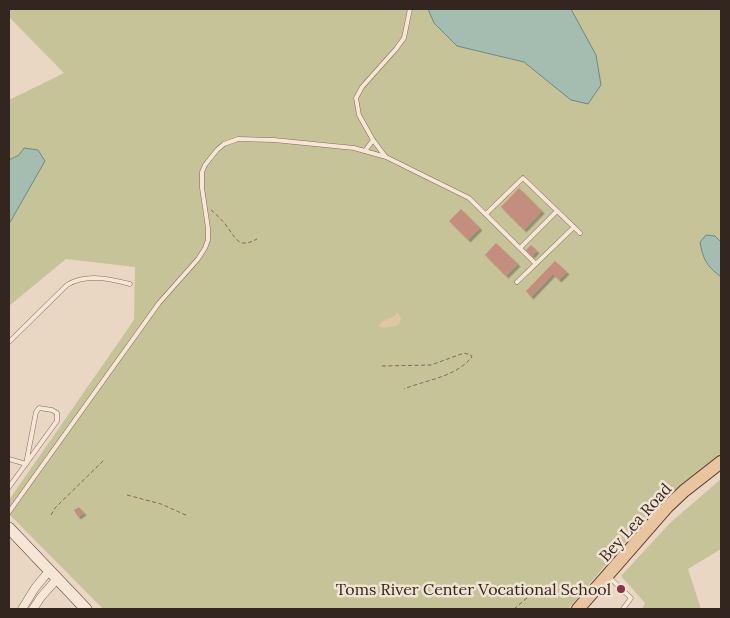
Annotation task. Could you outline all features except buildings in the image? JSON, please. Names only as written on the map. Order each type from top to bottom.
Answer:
[{"type":"main road","name":"Bey Lea Road","points":[[578,609],[667,507],[721,462]]},
{"type":"main road","points":[[9,528],[86,609]]},
{"type":"street","points":[[22,609],[34,588],[53,576]]},
{"type":"street","points":[[33,609],[53,576]]},
{"type":"lane","points":[[386,157],[373,140],[359,115],[356,98],[362,87],[404,38],[410,9]]},
{"type":"lane","points":[[9,512],[159,303],[198,259],[205,248],[208,240],[208,228],[202,188],[202,172],[205,164],[224,144],[238,139],[274,140],[354,148],[386,157],[470,198],[536,264]]},
{"type":"lane","points":[[365,151],[373,140]]},
{"type":"lane","points":[[486,214],[523,178],[580,233]]},
{"type":"lane","points":[[520,248],[557,211]]},
{"type":"lane","points":[[517,282],[574,227]]},
{"type":"lane","points":[[9,342],[67,285],[74,281],[84,277],[130,284]]},
{"type":"lane","points":[[9,487],[26,464],[57,421],[57,413],[52,410],[39,408],[36,412],[26,464]]},
{"type":"lane","points":[[9,459],[26,464]]},
{"type":"lane","points":[[608,575],[631,598],[623,609]]},
{"type":"path","points":[[204,204],[227,226],[237,241],[243,244],[257,239]]},
{"type":"path","points":[[382,366],[431,365],[464,353],[472,357],[454,371],[436,380],[404,388]]},
{"type":"path","points":[[51,515],[55,508],[105,459]]},
{"type":"path","points":[[127,495],[161,504],[188,516]]},
{"type":"path","points":[[514,609],[541,586]]},
{"type":"path","points":[[522,596],[536,590]]},
{"type":"shaded area","points":[[9,9],[721,9],[721,455],[678,488],[639,526],[568,609],[103,609],[9,514],[9,500],[134,320],[135,267],[66,259],[9,306],[9,224],[45,161],[19,155],[9,160],[9,100],[64,73],[9,17]]},
{"type":"shaded area","points":[[428,9],[571,9],[596,55],[601,85],[588,104],[571,100],[524,62],[457,46],[434,23]]},
{"type":"shaded area","points":[[24,148],[38,150],[45,161],[9,224],[9,160],[19,155]]},
{"type":"shaded area","points":[[706,235],[715,236],[721,242],[721,277],[709,266],[703,254],[700,242]]},
{"type":"shaded area","points":[[721,479],[721,549],[688,569],[701,609],[642,609],[645,603],[621,576],[670,523]]},
{"type":"sand","points":[[398,313],[401,319],[399,325],[383,328],[378,326],[396,315]]},
{"type":"place","name":"Toms River Center Vocational School","points":[[621,589]]}]
